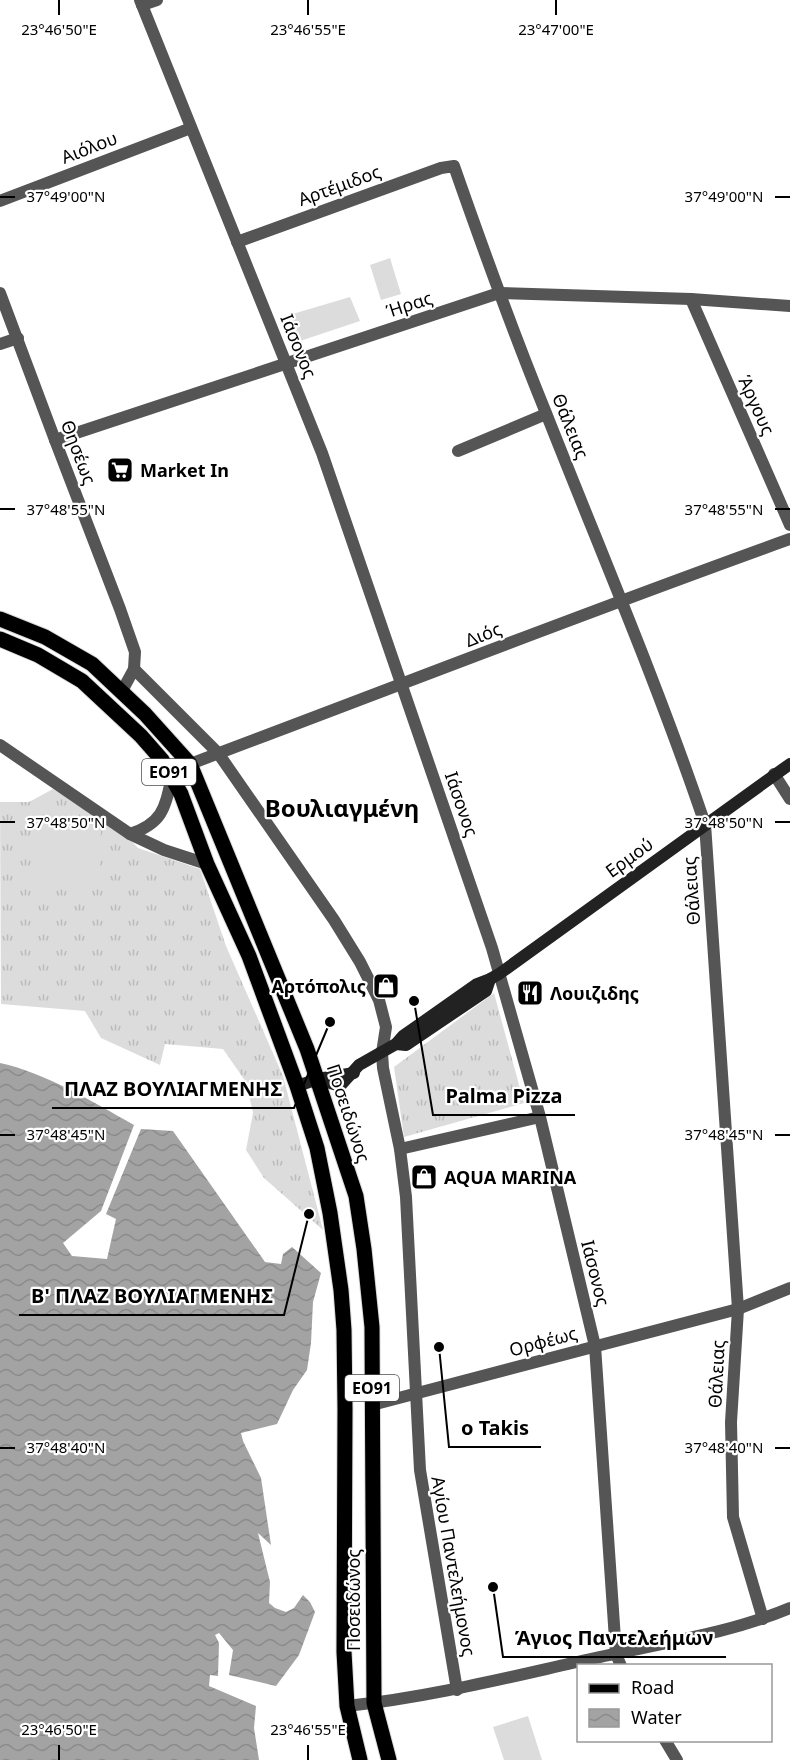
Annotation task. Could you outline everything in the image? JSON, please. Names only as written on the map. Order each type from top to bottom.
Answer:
[{"type":"main road","name":"Ποσειδώνος","points":[[0,619],[45,637],[92,664],[122,691],[190,764],[318,1079],[357,1207],[366,1258],[372,1327],[374,1703],[389,1760]]},
{"type":"main road","name":"Ποσειδώνος","points":[[0,639],[38,655],[82,681],[141,736],[162,760],[172,776],[207,864],[249,956],[297,1086],[317,1148],[337,1254],[343,1310],[344,1624],[347,1706],[360,1760]]},
{"type":"street","points":[[141,3],[157,0]]},
{"type":"street","name":"Ιάσονος","points":[[141,3],[322,453],[492,948],[495,976],[540,1117],[595,1346],[619,1660]]},
{"type":"street","name":"Αιόλου","points":[[0,201],[191,128]]},
{"type":"street","name":"Αρτέμιδος","points":[[237,242],[430,172],[454,166]]},
{"type":"street","name":"Θάλειας","points":[[454,166],[499,293],[681,752],[705,824],[738,1309],[731,1422],[733,1517],[763,1619]]},
{"type":"street","name":"Θησέως","points":[[0,293],[128,630],[135,652],[134,669]]},
{"type":"street","name":"Ήρας","points":[[54,440],[499,293],[691,299],[790,306]]},
{"type":"street","name":"Άργους","points":[[691,299],[790,525]]},
{"type":"street","points":[[0,344],[18,338]]},
{"type":"street","points":[[458,452],[546,414]]},
{"type":"street","name":"Διός","points":[[190,764],[402,685],[622,599],[790,539]]},
{"type":"street","points":[[122,691],[134,669]]},
{"type":"street","name":"Αγίου Παντελεήμονος","points":[[134,669],[218,753],[311,886],[360,962],[379,1000],[386,1027],[382,1053],[385,1080],[400,1149],[410,1250],[420,1470],[457,1690]]},
{"type":"street","points":[[0,745],[130,834],[164,850],[207,864]]},
{"type":"street","name":"Ερμού","points":[[297,1086],[318,1079],[354,1073],[359,1065],[396,1044],[403,1036],[477,984],[495,976],[790,764]]},
{"type":"street","points":[[774,774],[790,799]]},
{"type":"street","points":[[130,834],[143,830],[161,814],[172,776]]},
{"type":"street","points":[[400,1149],[540,1117]]},
{"type":"street","name":"Ορφέως","points":[[372,1405],[738,1309],[790,1288]]},
{"type":"street","points":[[597,1664],[619,1660],[763,1619],[790,1608]]},
{"type":"street","points":[[347,1706],[457,1690],[577,1668]]},
{"type":"street","points":[[666,1742],[677,1760]]},
{"type":"green space","points":[[390,258],[401,294],[381,300],[370,265]]},
{"type":"green space","points":[[350,297],[360,321],[297,342],[286,316]]},
{"type":"green space","points":[[53,789],[116,825],[138,848],[200,869],[226,946],[283,1076],[323,1230],[264,1178],[246,1150],[253,1113],[246,1082],[223,1049],[165,1044],[160,1065],[101,1038],[85,1011],[1,1004],[0,802],[29,802]]},
{"type":"green space","points":[[38,815],[101,816],[100,882],[36,881]]},
{"type":"green space","points":[[494,993],[524,1103],[404,1137],[394,1067]]},
{"type":"green space","points":[[528,1716],[542,1760],[504,1760],[493,1727]]},
{"type":"water","points":[[0,1063],[52,1081],[134,1125],[101,1211],[63,1243],[72,1256],[107,1259],[116,1219],[106,1214],[141,1129],[173,1131],[265,1262],[281,1264],[283,1254],[292,1247],[321,1273],[313,1302],[307,1370],[293,1390],[277,1424],[241,1433],[261,1478],[271,1545],[258,1533],[270,1582],[269,1603],[286,1612],[294,1608],[303,1595],[315,1612],[299,1655],[276,1686],[229,1675],[233,1650],[219,1633],[215,1635],[219,1643],[218,1676],[210,1675],[209,1686],[256,1706],[254,1728],[259,1760],[0,1760]]},
{"type":"place","name":"Market In","points":[[120,470]]},
{"type":"place","name":"Αρτόπολις","points":[[386,986]]},
{"type":"place","name":"Λουιζιδης","points":[[530,993]]},
{"type":"place","name":"Palma Pizza","points":[[414,1001]]},
{"type":"place","name":"ΠΛΑΖ ΒΟΥΛΙΑΓΜΕΝΗΣ","points":[[330,1022]]},
{"type":"place","name":"AQUA MARINA","points":[[424,1177]]},
{"type":"place","name":"Β' ΠΛΑΖ ΒΟΥΛΙΑΓΜΕΝΗΣ","points":[[309,1214]]},
{"type":"place","name":"o Takis","points":[[439,1347]]},
{"type":"place","name":"Άγιος Παντελεήμων","points":[[493,1587]]},
{"type":"district","name":"Βουλιαγμένη","points":[[342,807]]}]
